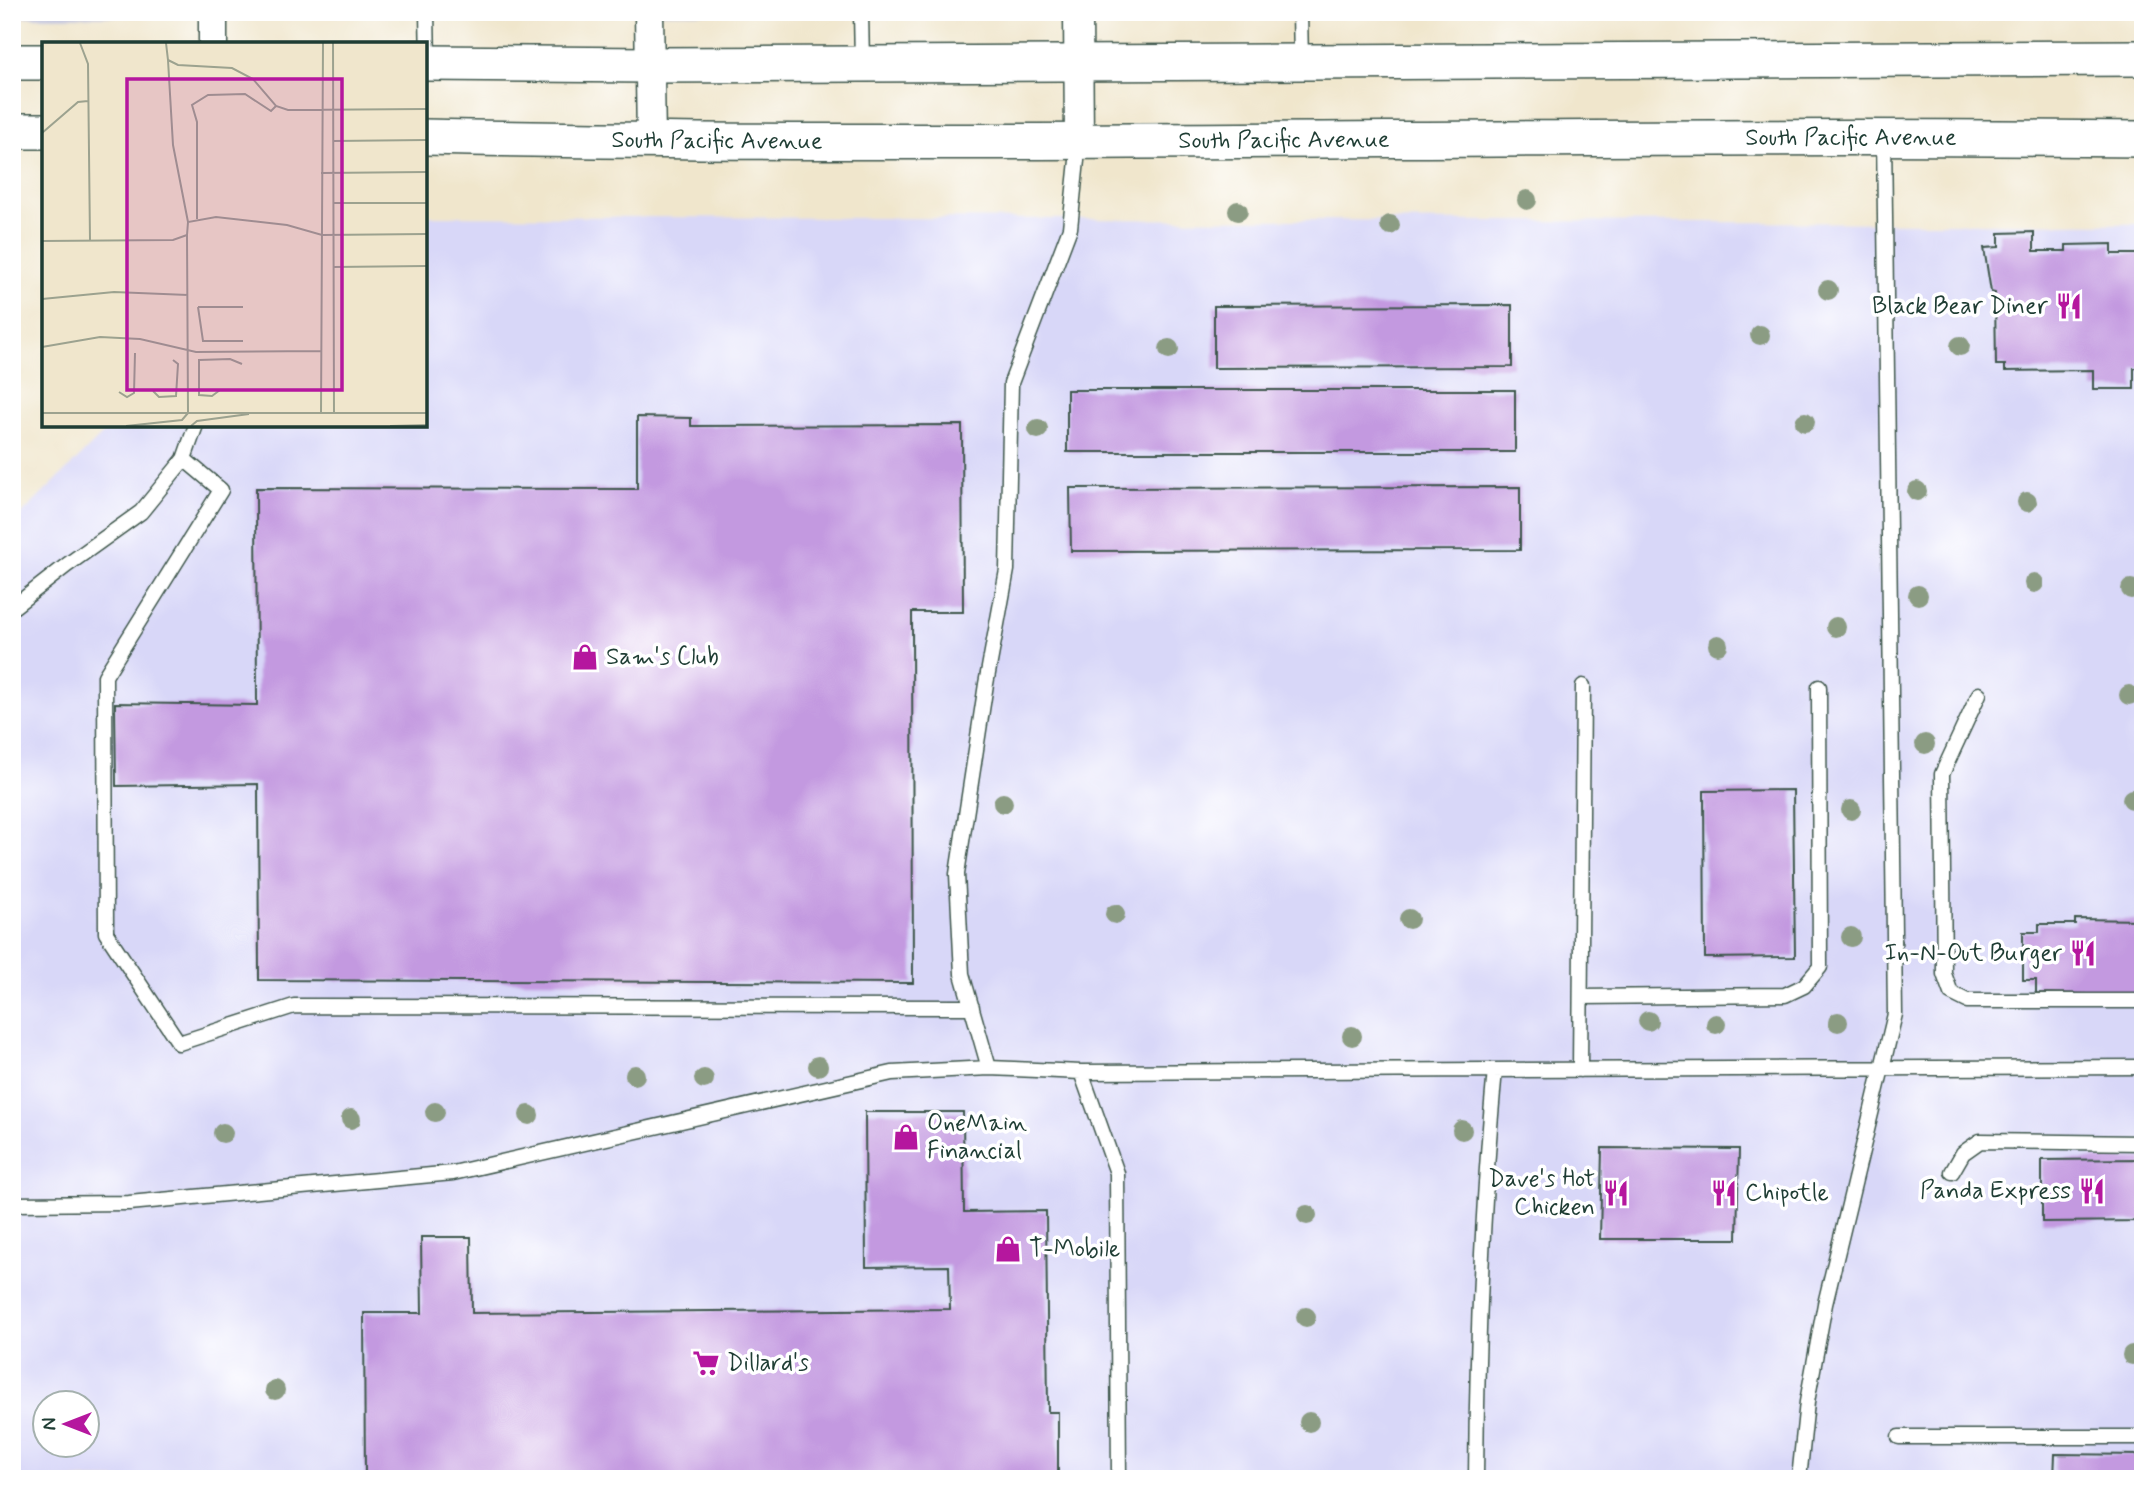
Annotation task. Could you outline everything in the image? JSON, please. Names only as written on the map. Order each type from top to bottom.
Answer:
[{"type":"street","points":[[213,12],[213,42]]},
{"type":"street","points":[[649,12],[651,141]]},
{"type":"street","points":[[1078,12],[1079,141]]},
{"type":"street","points":[[427,63],[650,65],[2143,58]]},
{"type":"street","points":[[12,62],[42,62]]},
{"type":"street","points":[[12,131],[42,131]]},
{"type":"street","name":"South Pacific Avenue","points":[[427,136],[651,141],[1884,136],[2143,139]]},
{"type":"lane","points":[[427,63],[428,12]]},
{"type":"lane","points":[[862,12],[862,63]]},
{"type":"lane","points":[[1300,12],[1301,61]]},
{"type":"lane","points":[[1799,1479],[1807,1402],[1825,1304],[1895,1014],[1884,136]]},
{"type":"lane","points":[[989,1068],[962,974],[957,874],[986,684],[1007,570],[1011,383],[1070,228],[1079,141]]},
{"type":"lane","points":[[12,608],[141,512],[184,459],[195,427]]},
{"type":"lane","points":[[184,459],[221,490],[105,676],[106,933],[179,1043],[294,1006],[972,1007]]},
{"type":"lane","points":[[1580,1070],[1583,686]]},
{"type":"lane","points":[[1581,997],[1785,995],[1804,986],[1820,967],[1819,687]]},
{"type":"lane","points":[[1979,694],[1942,774],[1944,974],[1951,993],[1968,1001],[2143,1000]]},
{"type":"lane","points":[[12,1204],[129,1203],[453,1174],[892,1073],[989,1068],[1081,1072],[2143,1068]]},
{"type":"lane","points":[[1476,1479],[1476,1398],[1485,1172],[1495,1070]]},
{"type":"lane","points":[[1081,1072],[1117,1173],[1119,1479]]},
{"type":"lane","points":[[1952,1172],[1963,1153],[1980,1141],[2143,1143]]},
{"type":"lane","points":[[1899,1437],[2143,1437]]},
{"type":"shaded area","points":[[12,12],[1035,12],[12,17]]},
{"type":"shaded area","points":[[427,216],[2143,224],[2143,1479],[12,1479],[12,524],[110,427],[427,427]]},
{"type":"building","name":"Black Bear Diner","points":[[2034,232],[2034,251],[2066,251],[2066,245],[2112,244],[2112,254],[2143,254],[2143,368],[2134,368],[2134,389],[2093,389],[2093,370],[2005,371],[2005,365],[1996,365],[1995,293],[1991,292],[1984,248],[1999,247],[1999,233]]},
{"type":"building","points":[[1512,305],[1512,367],[1214,368],[1214,306]]},
{"type":"building","points":[[1067,390],[1515,390],[1515,452],[1067,452]]},
{"type":"building","name":"Sam's Club","points":[[637,417],[691,418],[691,426],[962,425],[963,612],[912,612],[913,983],[259,980],[258,784],[116,786],[115,703],[257,705],[256,488],[637,489]]},
{"type":"building","points":[[1520,487],[1520,550],[1071,551],[1070,488]]},
{"type":"building","points":[[1793,790],[1795,957],[1705,958],[1704,791]]},
{"type":"building","name":"In-N-Out Burger","points":[[2075,919],[2143,920],[2143,995],[2036,993],[2036,980],[2023,980],[2023,932],[2039,932],[2039,924],[2075,924]]},
{"type":"building","name":"Dillard's","points":[[865,1112],[963,1112],[964,1212],[1046,1211],[1048,1412],[1058,1412],[1058,1479],[365,1479],[364,1313],[422,1313],[421,1237],[471,1237],[472,1313],[950,1309],[949,1266],[866,1267]]},
{"type":"building","points":[[1602,1148],[1739,1149],[1737,1239],[1600,1239]]},
{"type":"building","name":"Panda Express","points":[[2143,1159],[2143,1221],[2042,1222],[2042,1160]]},
{"type":"building","points":[[2055,1454],[2143,1455],[2143,1479],[2054,1479]]},
{"type":"place","name":"Black Bear Diner","points":[[2069,306]]},
{"type":"place","name":"Sam's Club","points":[[585,657]]},
{"type":"place","name":"In-N-Out Burger","points":[[2083,953]]},
{"type":"place","name":"OneMain Financial","points":[[906,1137]]},
{"type":"place","name":"Panda Express","points":[[2092,1191]]},
{"type":"place","name":"Dave's Hot Chicken","points":[[1616,1193]]},
{"type":"place","name":"Chipotle","points":[[1724,1193]]},
{"type":"place","name":"T-Mobile","points":[[1008,1249]]},
{"type":"place","name":"Dillard's","points":[[706,1363]]}]
